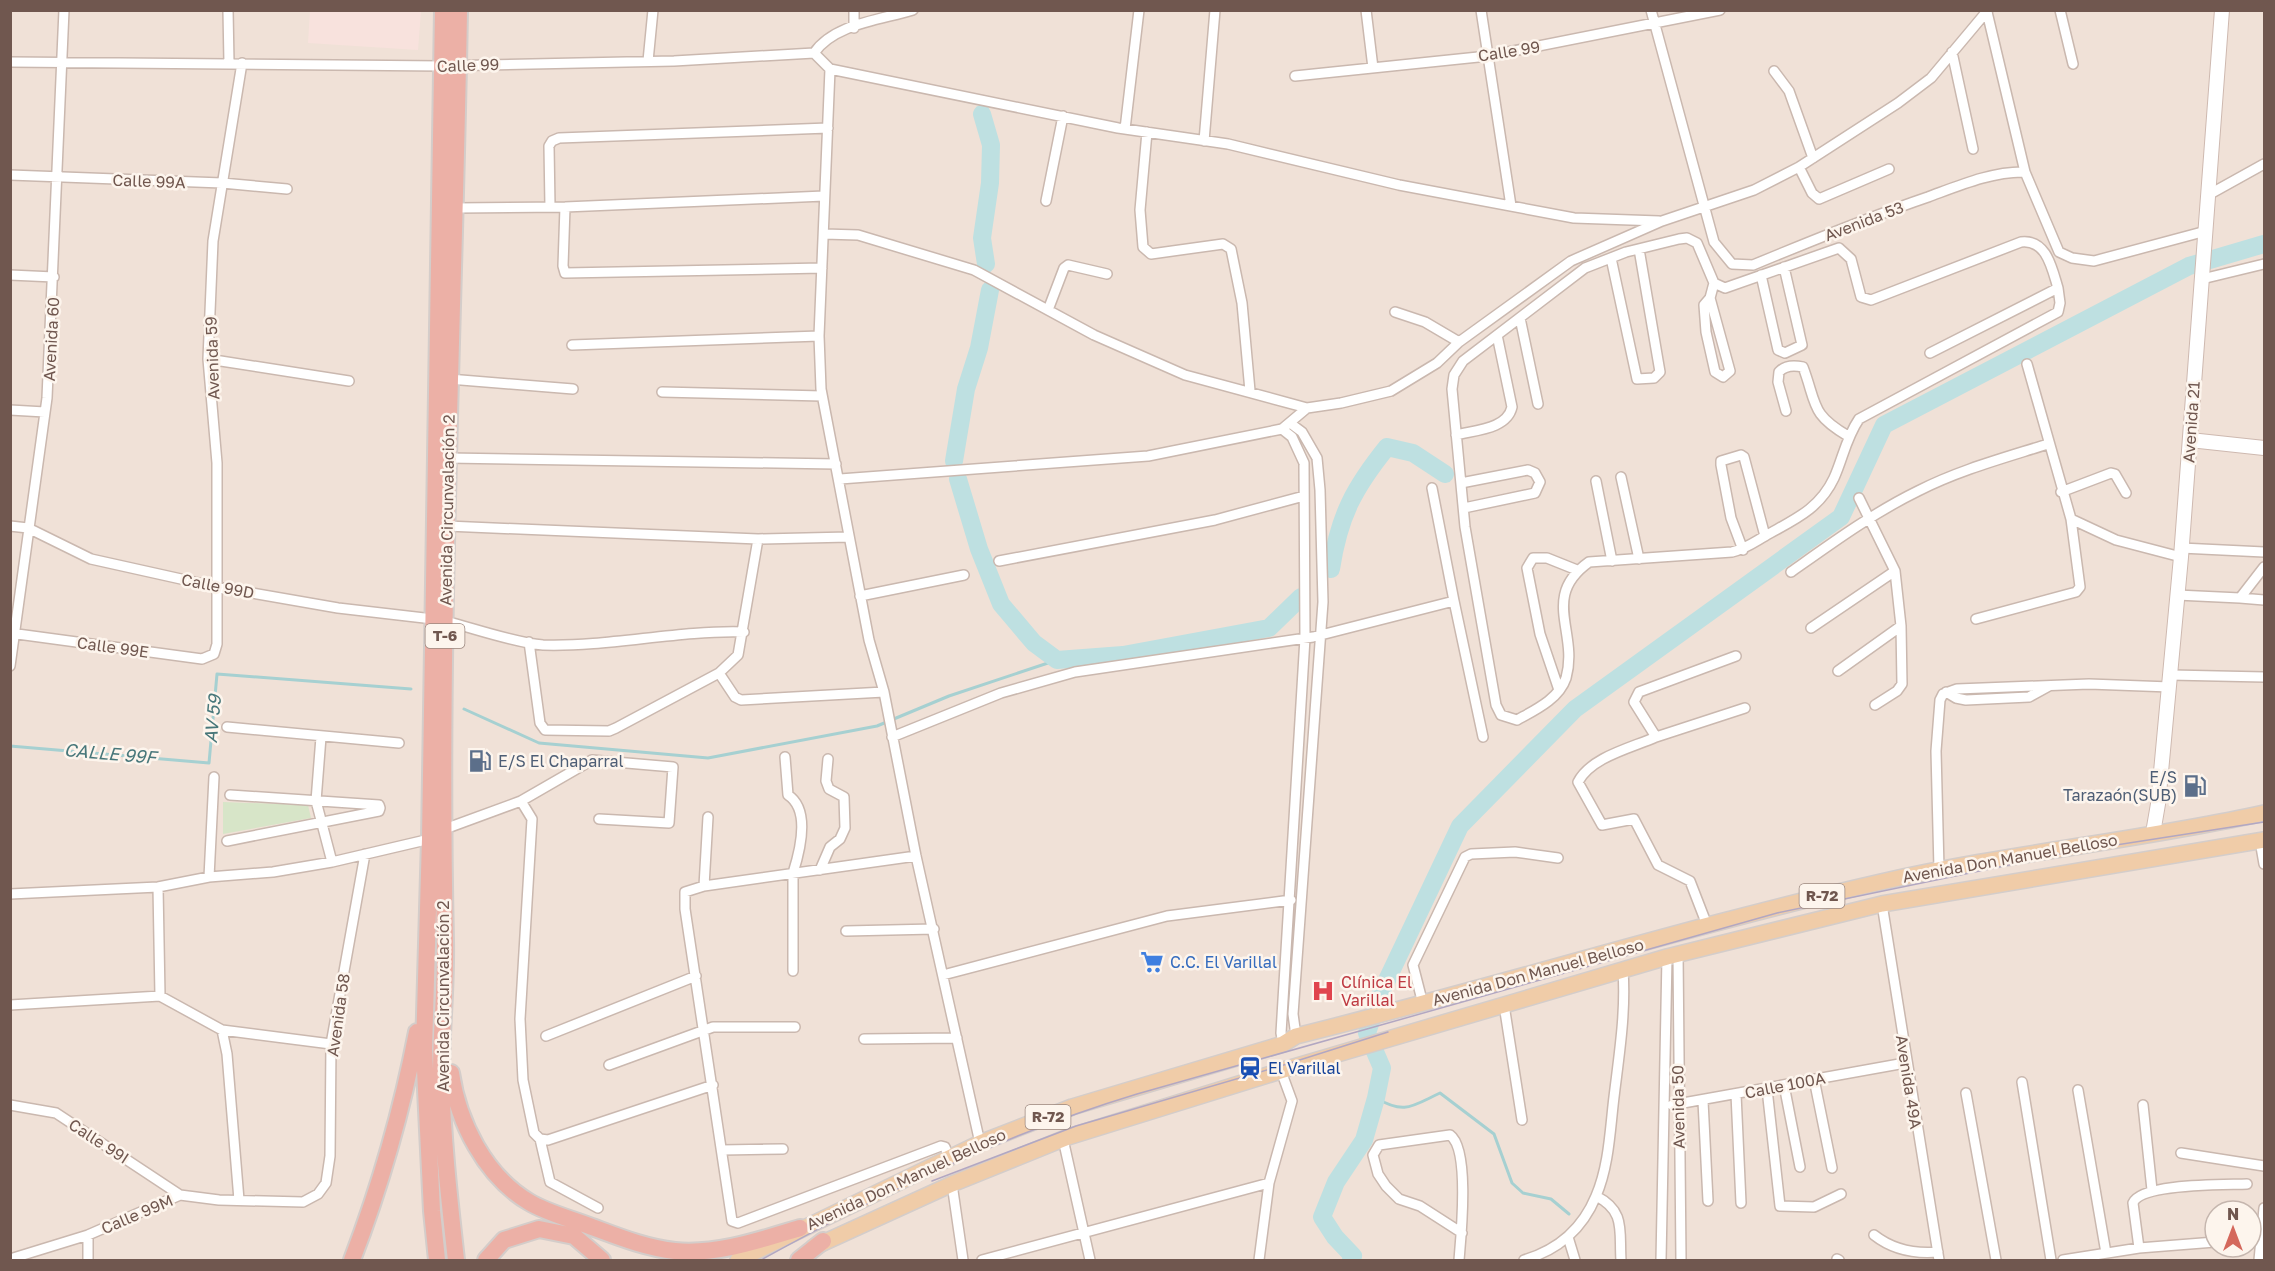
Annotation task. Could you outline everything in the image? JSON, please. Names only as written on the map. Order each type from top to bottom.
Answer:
[{"type":"highway","name":"Avenida Circunvalación 2","points":[[439,620],[447,526],[449,379],[457,208],[450,65],[443,10]]},
{"type":"highway","name":"Avenida Circunvalación 2","points":[[437,1260],[432,1211],[424,1049],[436,835],[450,65],[459,10]]},
{"type":"highway","name":"Avenida Circunvalación 2","points":[[436,835],[446,946],[441,1071],[446,1158],[456,1260]]},
{"type":"highway","points":[[351,1260],[370,1213],[407,1080],[426,984]]},
{"type":"highway","points":[[443,1018],[454,1094],[468,1129],[492,1171],[529,1202],[634,1243],[676,1251],[713,1249],[748,1243],[800,1228]]},
{"type":"highway","points":[[486,1260],[504,1240],[539,1229],[574,1236],[602,1260]]},
{"type":"highway","points":[[799,1260],[823,1241]]},
{"type":"main road","name":"Avenida Don Manuel Belloso","points":[[738,1260],[800,1228],[980,1143],[1072,1107],[1289,1040],[1707,925],[1938,869],[2210,825],[2265,813]]},
{"type":"main road","name":"Avenida Don Manuel Belloso","points":[[792,1260],[823,1241],[952,1184],[1063,1139],[1281,1071],[1672,956],[1882,904],[2262,840]]},
{"type":"street","name":"Avenida 60","points":[[10,666],[45,412],[54,277],[64,10]]},
{"type":"street","points":[[228,10],[229,63]]},
{"type":"street","points":[[648,61],[653,10]]},
{"type":"street","points":[[854,10],[854,27]]},
{"type":"street","points":[[913,10],[854,27],[823,40],[814,53],[830,69],[1125,129],[1204,141],[1399,185],[1574,218],[1662,221]]},
{"type":"street","points":[[1125,129],[1138,10]]},
{"type":"street","points":[[1204,141],[1215,10]]},
{"type":"street","points":[[1366,10],[1373,68]]},
{"type":"street","points":[[1481,10],[1511,206]]},
{"type":"street","name":"Avenida 53","points":[[1651,10],[1657,25],[1714,242],[1732,264],[1753,265],[1882,213],[1958,186],[2013,171],[2025,172]]},
{"type":"street","name":"Calle 99","points":[[1295,76],[1488,56],[1657,25],[1720,10]]},
{"type":"street","points":[[2060,10],[2073,64]]},
{"type":"street","name":"Avenida 21","points":[[2153,833],[2171,681],[2223,10]]},
{"type":"street","points":[[824,234],[858,235],[974,270],[1094,335],[1185,375],[1306,408],[1341,403],[1391,391],[1437,363],[1459,342],[1571,261],[1662,221],[1754,190],[1799,167],[1898,103],[1931,78],[1987,11]]},
{"type":"street","points":[[1987,11],[2025,172],[2059,252]]},
{"type":"street","points":[[1952,52],[1973,149]]},
{"type":"street","name":"Calle 99","points":[[10,62],[450,65],[648,61],[814,53]]},
{"type":"street","name":"Avenida 59","points":[[214,654],[218,644],[217,463],[208,359],[213,241],[242,63]]},
{"type":"street","points":[[830,69],[819,336],[822,396],[840,479],[860,596],[884,692],[916,856],[980,1143]]},
{"type":"street","points":[[1774,71],[1789,91],[1813,158]]},
{"type":"street","points":[[1046,201],[1063,116]]},
{"type":"street","points":[[550,207],[549,146],[552,141],[560,138],[828,128]]},
{"type":"street","points":[[1147,132],[1140,210],[1143,247],[1151,254],[1224,244],[1231,249],[1242,303],[1250,391]]},
{"type":"street","points":[[2210,194],[2265,164]]},
{"type":"street","points":[[1799,167],[1812,193],[1819,199],[1889,169]]},
{"type":"street","name":"Calle 99A","points":[[10,175],[222,183],[287,189]]},
{"type":"street","points":[[457,208],[565,207],[824,196]]},
{"type":"street","points":[[565,207],[563,266],[565,273],[822,268]]},
{"type":"street","points":[[2048,255],[2059,252],[2072,258],[2094,261],[2206,231]]},
{"type":"street","points":[[1710,298],[1730,371],[1723,376],[1715,372],[1706,332],[1704,305],[1710,298],[1714,283],[1697,243],[1687,238],[1639,249],[1585,268],[1463,361],[1454,375],[1452,389],[1464,508],[1496,705],[1507,719],[1517,720],[1548,703],[1566,678],[1564,594],[1566,585],[1577,570],[1589,562],[1743,550],[1792,523],[1820,503],[1834,478],[1848,436],[1859,419],[2058,312],[2060,303],[2048,255],[2034,244],[2021,243],[1871,300],[1862,297],[1851,258],[1839,248],[1725,288],[1714,283]]},
{"type":"street","points":[[1700,250],[1714,242]]},
{"type":"street","points":[[1611,258],[1637,379],[1654,378],[1660,372],[1639,249]]},
{"type":"street","points":[[2203,275],[2265,264]]},
{"type":"street","points":[[1048,310],[1064,268],[1068,265],[1107,274]]},
{"type":"street","points":[[1761,275],[1778,350],[1785,353],[1795,351],[1802,345],[1784,267]]},
{"type":"street","points":[[10,275],[54,277]]},
{"type":"street","points":[[1930,354],[2058,288]]},
{"type":"street","points":[[1395,312],[1425,322],[1459,342]]},
{"type":"street","points":[[1520,318],[1538,404]]},
{"type":"street","points":[[1456,435],[1497,425],[1508,419],[1511,413],[1512,406],[1497,335]]},
{"type":"street","points":[[572,345],[819,336]]},
{"type":"street","points":[[208,359],[349,381]]},
{"type":"street","points":[[1976,619],[2076,592],[2080,587],[2071,519],[2061,492],[2027,364]]},
{"type":"street","points":[[1786,411],[1778,382],[1779,372],[1794,365],[1803,367],[1818,412],[1830,425],[1848,436]]},
{"type":"street","points":[[449,379],[573,389]]},
{"type":"street","points":[[662,392],[822,396]]},
{"type":"street","points":[[840,479],[1148,456],[1286,426],[1306,408]]},
{"type":"street","points":[[10,410],[45,412]]},
{"type":"street","points":[[1286,426],[1304,463],[1305,638],[1281,1033],[1289,1040]]},
{"type":"street","points":[[1286,426],[1302,432],[1317,458],[1322,536],[1321,634],[1293,1014],[1289,1040]]},
{"type":"street","points":[[2190,440],[2265,448]]},
{"type":"street","points":[[1791,572],[1870,517],[1929,486],[1977,467],[2048,444]]},
{"type":"street","points":[[1743,550],[1731,518],[1721,465],[1725,458],[1741,455],[1744,458],[1765,536]]},
{"type":"street","points":[[448,458],[836,464]]},
{"type":"street","points":[[1461,483],[1528,470],[1535,473],[1540,482],[1535,493],[1464,508]]},
{"type":"street","points":[[2061,492],[2115,474],[2126,493]]},
{"type":"street","points":[[1621,477],[1639,559]]},
{"type":"street","points":[[1596,481],[1612,561]]},
{"type":"street","points":[[1432,488],[1483,737]]},
{"type":"street","points":[[999,561],[1215,520],[1304,496]]},
{"type":"street","points":[[1859,498],[1895,571],[1901,626],[1902,684],[1898,691],[1875,705]]},
{"type":"street","points":[[2071,519],[2116,540],[2181,552],[2265,552]]},
{"type":"street","name":"Calle 99D","points":[[10,526],[28,528],[91,559],[218,587],[338,608],[439,620],[542,645],[647,639],[701,630],[744,632]]},
{"type":"street","points":[[447,526],[758,539],[849,537]]},
{"type":"street","points":[[529,642],[540,723],[545,730],[553,732],[616,728],[719,673],[738,656],[744,632],[758,539]]},
{"type":"street","points":[[1559,690],[1540,633],[1527,567],[1533,558],[1547,558],[1577,570]]},
{"type":"street","points":[[2240,598],[2265,567]]},
{"type":"street","points":[[1811,628],[1895,571]]},
{"type":"street","points":[[860,596],[964,575]]},
{"type":"street","points":[[2178,595],[2265,600]]},
{"type":"street","points":[[892,738],[1001,693],[1076,672],[1305,638],[1454,601]]},
{"type":"street","points":[[1838,671],[1901,626]]},
{"type":"street","name":"Calle 99E","points":[[13,633],[202,659],[214,654]]},
{"type":"street","points":[[1656,737],[1634,702],[1640,692],[1736,656]]},
{"type":"street","points":[[719,673],[735,697],[741,700],[884,692]]},
{"type":"street","points":[[1938,869],[1936,751],[1940,700],[1946,692],[1957,689],[2265,677]]},
{"type":"street","points":[[1707,925],[1690,881],[1658,864],[1634,819],[1602,825],[1578,782],[1583,771],[1603,760],[1656,737],[1746,708]]},
{"type":"street","points":[[227,727],[399,743]]},
{"type":"street","points":[[321,736],[316,801],[332,862]]},
{"type":"street","points":[[785,757],[788,795],[797,801],[801,809],[798,857],[793,873],[793,971]]},
{"type":"street","points":[[820,870],[830,847],[840,838],[845,828],[844,797],[829,789],[826,781],[828,759]]},
{"type":"street","points":[[10,894],[158,887],[209,877],[273,872],[332,862],[436,835],[521,801],[592,760],[673,767],[669,823],[599,819]]},
{"type":"street","points":[[209,877],[214,777]]},
{"type":"street","points":[[227,841],[379,811],[380,808],[379,805],[230,795]]},
{"type":"street","points":[[521,801],[532,819],[520,1019],[523,1080],[534,1134],[540,1139],[548,1140],[712,1085]]},
{"type":"street","points":[[704,886],[708,818]]},
{"type":"street","points":[[2262,840],[2265,864]]},
{"type":"street","points":[[1423,1004],[1413,965],[1465,857],[1472,854],[1515,852],[1558,858]]},
{"type":"street","name":"Avenida 58","points":[[303,1202],[318,1194],[326,1183],[330,1156],[331,1044],[365,854]]},
{"type":"street","points":[[916,856],[704,886],[684,892],[732,1221],[738,1223],[941,1146],[945,1147],[949,1158]]},
{"type":"street","points":[[158,887],[160,996]]},
{"type":"street","points":[[942,975],[1167,916],[1301,900]]},
{"type":"street","name":"Avenida 49A","points":[[1882,904],[1905,1062],[1938,1256]]},
{"type":"street","points":[[846,931],[934,929]]},
{"type":"street","name":"Avenida 50","points":[[1661,1260],[1664,1104],[1672,956]]},
{"type":"street","name":"Avenida 50","points":[[1672,956],[1681,1260]]},
{"type":"street","points":[[1524,1260],[1548,1253],[1568,1238],[1596,1196],[1608,1150],[1625,1001],[1623,970]]},
{"type":"street","points":[[546,1036],[696,976]]},
{"type":"street","points":[[10,1005],[160,996],[222,1030],[331,1044]]},
{"type":"street","points":[[1504,1005],[1522,1120]]},
{"type":"street","points":[[609,1065],[704,1029],[795,1027]]},
{"type":"street","points":[[222,1030],[228,1064],[239,1200]]},
{"type":"street","points":[[864,1039],[957,1038]]},
{"type":"street","name":"Calle 100A","points":[[1664,1104],[1678,1105],[1703,1101],[1905,1062]]},
{"type":"street","points":[[1259,1260],[1269,1183],[1292,1101],[1281,1071]]},
{"type":"street","points":[[1814,1079],[1832,1168]]},
{"type":"street","points":[[2022,1082],[2050,1260]]},
{"type":"street","points":[[1784,1085],[1800,1167]]},
{"type":"street","points":[[1767,1089],[1780,1206],[1814,1207],[1841,1194]]},
{"type":"street","points":[[2078,1090],[2106,1253]]},
{"type":"street","points":[[1966,1093],[1996,1260]]},
{"type":"street","points":[[1736,1094],[1741,1203]]},
{"type":"street","points":[[1703,1101],[1708,1201]]},
{"type":"street","name":"Calle 99I","points":[[10,1104],[56,1113],[82,1128],[180,1195]]},
{"type":"street","points":[[2143,1105],[2152,1190]]},
{"type":"street","points":[[1459,1260],[1462,1233],[1461,1158],[1456,1139],[1450,1135],[1379,1145],[1373,1155],[1378,1174],[1386,1186],[1399,1199],[1419,1206],[1462,1233]]},
{"type":"street","points":[[540,1139],[550,1182],[598,1208]]},
{"type":"street","points":[[1063,1139],[1090,1260]]},
{"type":"street","points":[[722,1150],[783,1149]]},
{"type":"street","points":[[2181,1153],[2265,1166]]},
{"type":"street","points":[[982,1260],[1269,1183]]},
{"type":"street","points":[[952,1184],[963,1260]]},
{"type":"street","points":[[2139,1248],[2133,1203],[2136,1196],[2152,1190],[2247,1184]]},
{"type":"street","name":"Calle 99M","points":[[10,1260],[88,1235],[180,1195],[303,1202]]},
{"type":"street","points":[[1596,1196],[1612,1204],[1618,1217],[1622,1260]]},
{"type":"street","points":[[2259,1260],[2265,1208]]},
{"type":"street","points":[[88,1235],[88,1260]]},
{"type":"street","points":[[1875,1235],[1886,1244],[1938,1256]]},
{"type":"street","points":[[1568,1238],[1575,1260]]},
{"type":"street","points":[[2063,1260],[2139,1248],[2203,1243]]},
{"type":"shaded area","points":[[10,11],[2264,11],[2264,1260],[11,1260]]},
{"type":"shaded area","points":[[310,11],[421,11],[418,50],[308,43]]},
{"type":"green space","points":[[223,802],[308,805],[311,818],[223,834]]},
{"type":"waterway","points":[[982,114],[991,145],[990,183],[982,238],[986,264]]},
{"type":"waterway","points":[[1351,1260],[1353,1256],[1335,1237],[1322,1217],[1336,1182],[1364,1140],[1376,1098],[1382,1068],[1367,1033],[1379,997],[1460,826],[1575,709],[1841,517],[1884,425],[2189,266],[2264,244]]},
{"type":"waterway","points":[[954,461],[966,389],[979,348],[990,290]]},
{"type":"waterway","points":[[1331,569],[1338,533],[1350,503],[1365,476],[1387,447],[1413,453],[1445,474]]},
{"type":"waterway","points":[[958,479],[979,549],[1001,604],[1034,643],[1057,660],[1123,655],[1269,628],[1301,597]]},
{"type":"waterway","points":[[464,709],[539,743],[708,758],[877,726],[949,696],[1057,660]]},
{"type":"waterway","name":"AV 59","points":[[10,746],[209,763],[217,674],[411,689]]},
{"type":"waterway","points":[[1376,1098],[1394,1106],[1408,1107],[1440,1093],[1494,1134],[1512,1183],[1523,1193],[1551,1199],[1569,1214]]},
{"type":"tram line","points":[[761,1260],[852,1211],[992,1146],[1137,1094],[1777,913],[2071,852],[2264,822]]},
{"type":"tram line","points":[[932,1181],[1076,1126],[1388,1032]]},
{"type":"place","name":"E/S El Chaparral","points":[[480,761]]},
{"type":"place","name":"E/S Tarazaón(SUB)","points":[[2195,786]]},
{"type":"place","name":"C.C. El Varillal","points":[[1152,962]]},
{"type":"place","name":"Clínica El Varillal","points":[[1323,991]]},
{"type":"place","name":"El Varillal","points":[[1250,1068]]},
{"type":"water label","name":"CALLE 99F","points":[[110,754]]}]
